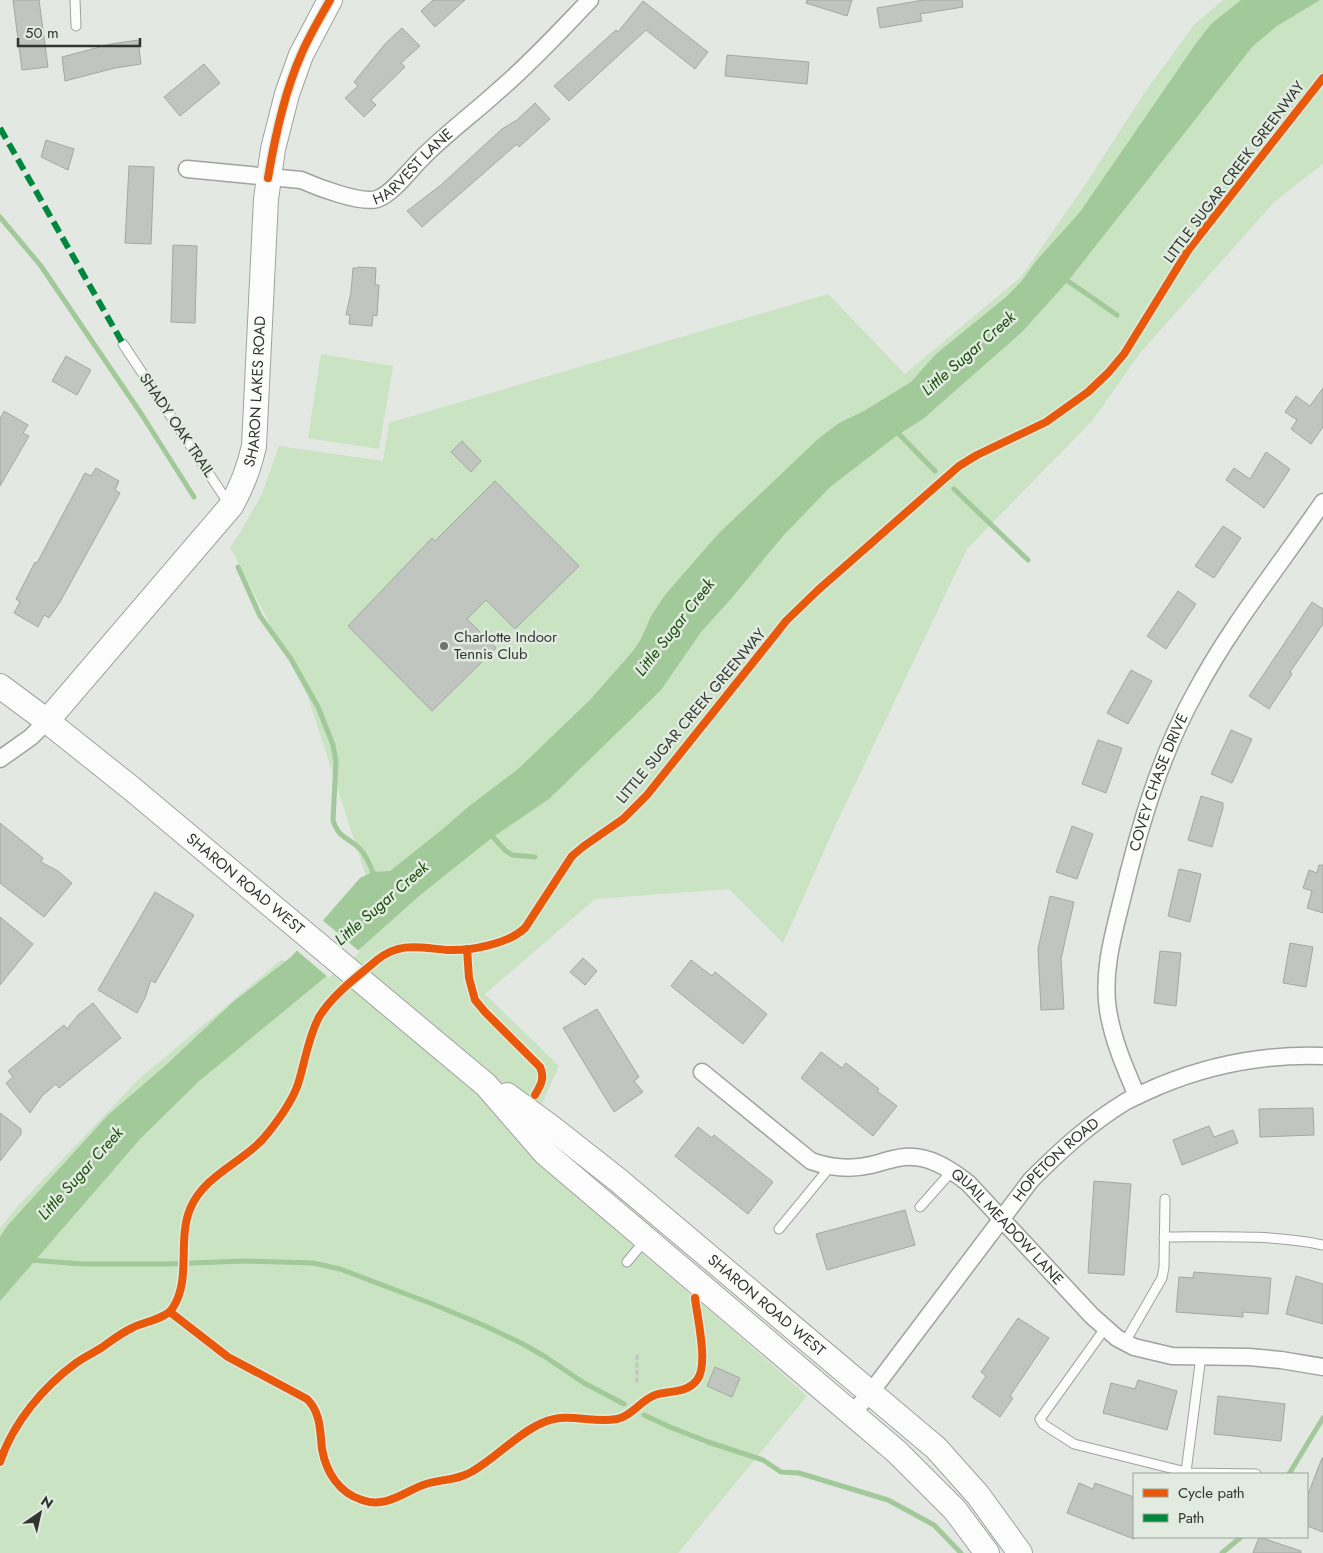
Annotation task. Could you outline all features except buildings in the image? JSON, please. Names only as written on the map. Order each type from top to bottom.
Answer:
[{"type":"main road","name":"SHARON LAKES ROAD","points":[[48,721],[231,506],[249,468],[254,446],[268,178],[273,149],[287,94],[301,55],[328,1]]},
{"type":"main road","name":"SHARON ROAD WEST","points":[[0,686],[48,721],[486,1085],[545,1153],[897,1452],[955,1510],[987,1553]]},
{"type":"main road","name":"SHARON ROAD WEST","points":[[486,1085],[508,1095],[618,1180],[936,1448],[978,1495],[1020,1553]]},
{"type":"street","name":"HARVEST LANE","points":[[187,169],[301,180],[317,187],[368,201],[379,199],[391,190],[424,155],[500,90],[590,0]]},
{"type":"street","name":"COVEY CHASE DRIVE","points":[[1137,1096],[1113,1036],[1108,1009],[1107,981],[1110,951],[1136,840],[1172,740],[1194,694],[1232,632],[1323,502]]},
{"type":"street","points":[[0,759],[31,737],[48,721]]},
{"type":"street","name":"HOPETON ROAD","points":[[852,1413],[870,1393],[1031,1180],[1060,1150],[1093,1123],[1137,1096],[1176,1079],[1215,1067],[1257,1058],[1294,1055],[1323,1056]]},
{"type":"street","name":"QUAIL MEADOW LANE","points":[[702,1072],[801,1154],[811,1160],[830,1167],[851,1168],[872,1165],[888,1159],[906,1157],[934,1162],[952,1171],[968,1183],[1056,1279],[1106,1328],[1134,1347],[1159,1354],[1281,1360],[1323,1367]]},
{"type":"lane","points":[[75,0],[76,26]]},
{"type":"lane","name":"SHADY OAK TRAIL","points":[[123,344],[231,506]]},
{"type":"lane","points":[[779,1229],[830,1167]]},
{"type":"lane","points":[[920,1207],[952,1171]]},
{"type":"lane","points":[[1125,1342],[1162,1278],[1165,1199]]},
{"type":"lane","points":[[1164,1237],[1288,1239],[1323,1245]]},
{"type":"lane","points":[[627,1262],[647,1239]]},
{"type":"lane","points":[[1106,1328],[1040,1419],[1043,1424],[1074,1444],[1186,1472],[1221,1473]]},
{"type":"lane","points":[[1186,1472],[1201,1356]]},
{"type":"path","points":[[637,1355],[638,1385]]},
{"type":"shaded area","points":[[1223,0],[1323,0],[1323,164],[1274,202],[1140,353],[1092,421],[967,549],[836,824],[783,943],[729,889],[595,899],[485,994],[559,1066],[523,1145],[638,1250],[807,1396],[678,1553],[0,1553],[0,1229],[17,1207],[139,1079],[281,960],[308,968],[376,907],[308,697],[230,547],[262,494],[279,446],[383,461],[389,423],[828,294],[905,374],[1021,277],[1087,182],[1145,92],[1194,25]]},
{"type":"shaded area","points":[[321,354],[393,366],[379,449],[308,438]]},
{"type":"water","name":"Little Sugar Creek","points":[[1241,0],[1320,0],[1277,26],[1253,46],[1068,281],[1022,332],[923,419],[899,434],[830,487],[783,536],[701,632],[661,690],[549,799],[493,837],[419,896],[363,946],[198,1082],[141,1138],[0,1301],[0,1237],[8,1225],[108,1115],[166,1065],[233,1002],[291,957],[360,878],[373,872],[390,871],[468,807],[517,770],[590,700],[633,651],[641,639],[651,616],[665,595],[718,534],[818,439],[839,423],[864,411],[911,382],[936,354],[1006,297],[1080,212],[1211,24]]},
{"type":"pier","points":[[320,918],[360,952],[329,978],[295,949]]},
{"type":"waterway","points":[[0,217],[41,266],[142,415],[194,497]]},
{"type":"waterway","points":[[1063,280],[1068,281],[1117,315]]},
{"type":"waterway","points":[[895,430],[935,471]]},
{"type":"waterway","points":[[954,489],[1028,560]]},
{"type":"waterway","points":[[238,567],[260,616],[291,659],[318,707],[333,745],[336,762],[333,820],[335,826],[341,834],[362,852],[369,862],[375,877]]},
{"type":"waterway","points":[[489,833],[512,855],[535,857]]},
{"type":"waterway","points":[[29,1260],[83,1264],[165,1264],[245,1261],[313,1263],[340,1269],[435,1305],[521,1343],[584,1383],[624,1404]]},
{"type":"waterway","points":[[644,1415],[708,1442],[763,1460],[781,1472],[799,1473],[888,1500],[934,1525],[961,1553]]},
{"type":"waterway","points":[[1290,1473],[1323,1418]]},
{"type":"waterway","points":[[1222,1553],[1240,1538]]},
{"type":"marked path","points":[[0,128],[123,344]]},
{"type":"cycle path","points":[[268,178],[277,131],[295,69],[330,0]]},
{"type":"cycle path","name":"LITTLE SUGAR CREEK GREENWAY","points":[[0,1462],[21,1420],[52,1383],[79,1361],[124,1332],[154,1320],[172,1309],[178,1298],[181,1286],[186,1221],[190,1209],[205,1186],[259,1143],[281,1116],[298,1084],[315,1025],[338,993],[377,960],[394,950],[411,947],[448,950],[478,948],[509,938],[525,928],[572,856],[623,819],[647,795],[786,621],[818,590],[959,466],[977,455],[1046,422],[1088,392],[1108,373],[1124,354],[1189,249],[1323,78]]},
{"type":"cycle path","points":[[467,949],[469,978],[475,1000],[540,1067],[542,1081],[535,1095]]},
{"type":"cycle path","points":[[170,1312],[228,1357],[307,1399],[312,1404],[317,1416],[324,1458],[330,1473],[340,1487],[354,1497],[371,1502],[379,1502],[395,1498],[426,1484],[468,1474],[524,1433],[542,1423],[561,1418],[617,1419],[627,1415],[650,1397],[688,1388],[697,1380],[702,1364],[701,1340],[695,1298]]},
{"type":"place","name":"Charlotte Indoor Tennis Club","points":[[444,646]]}]
